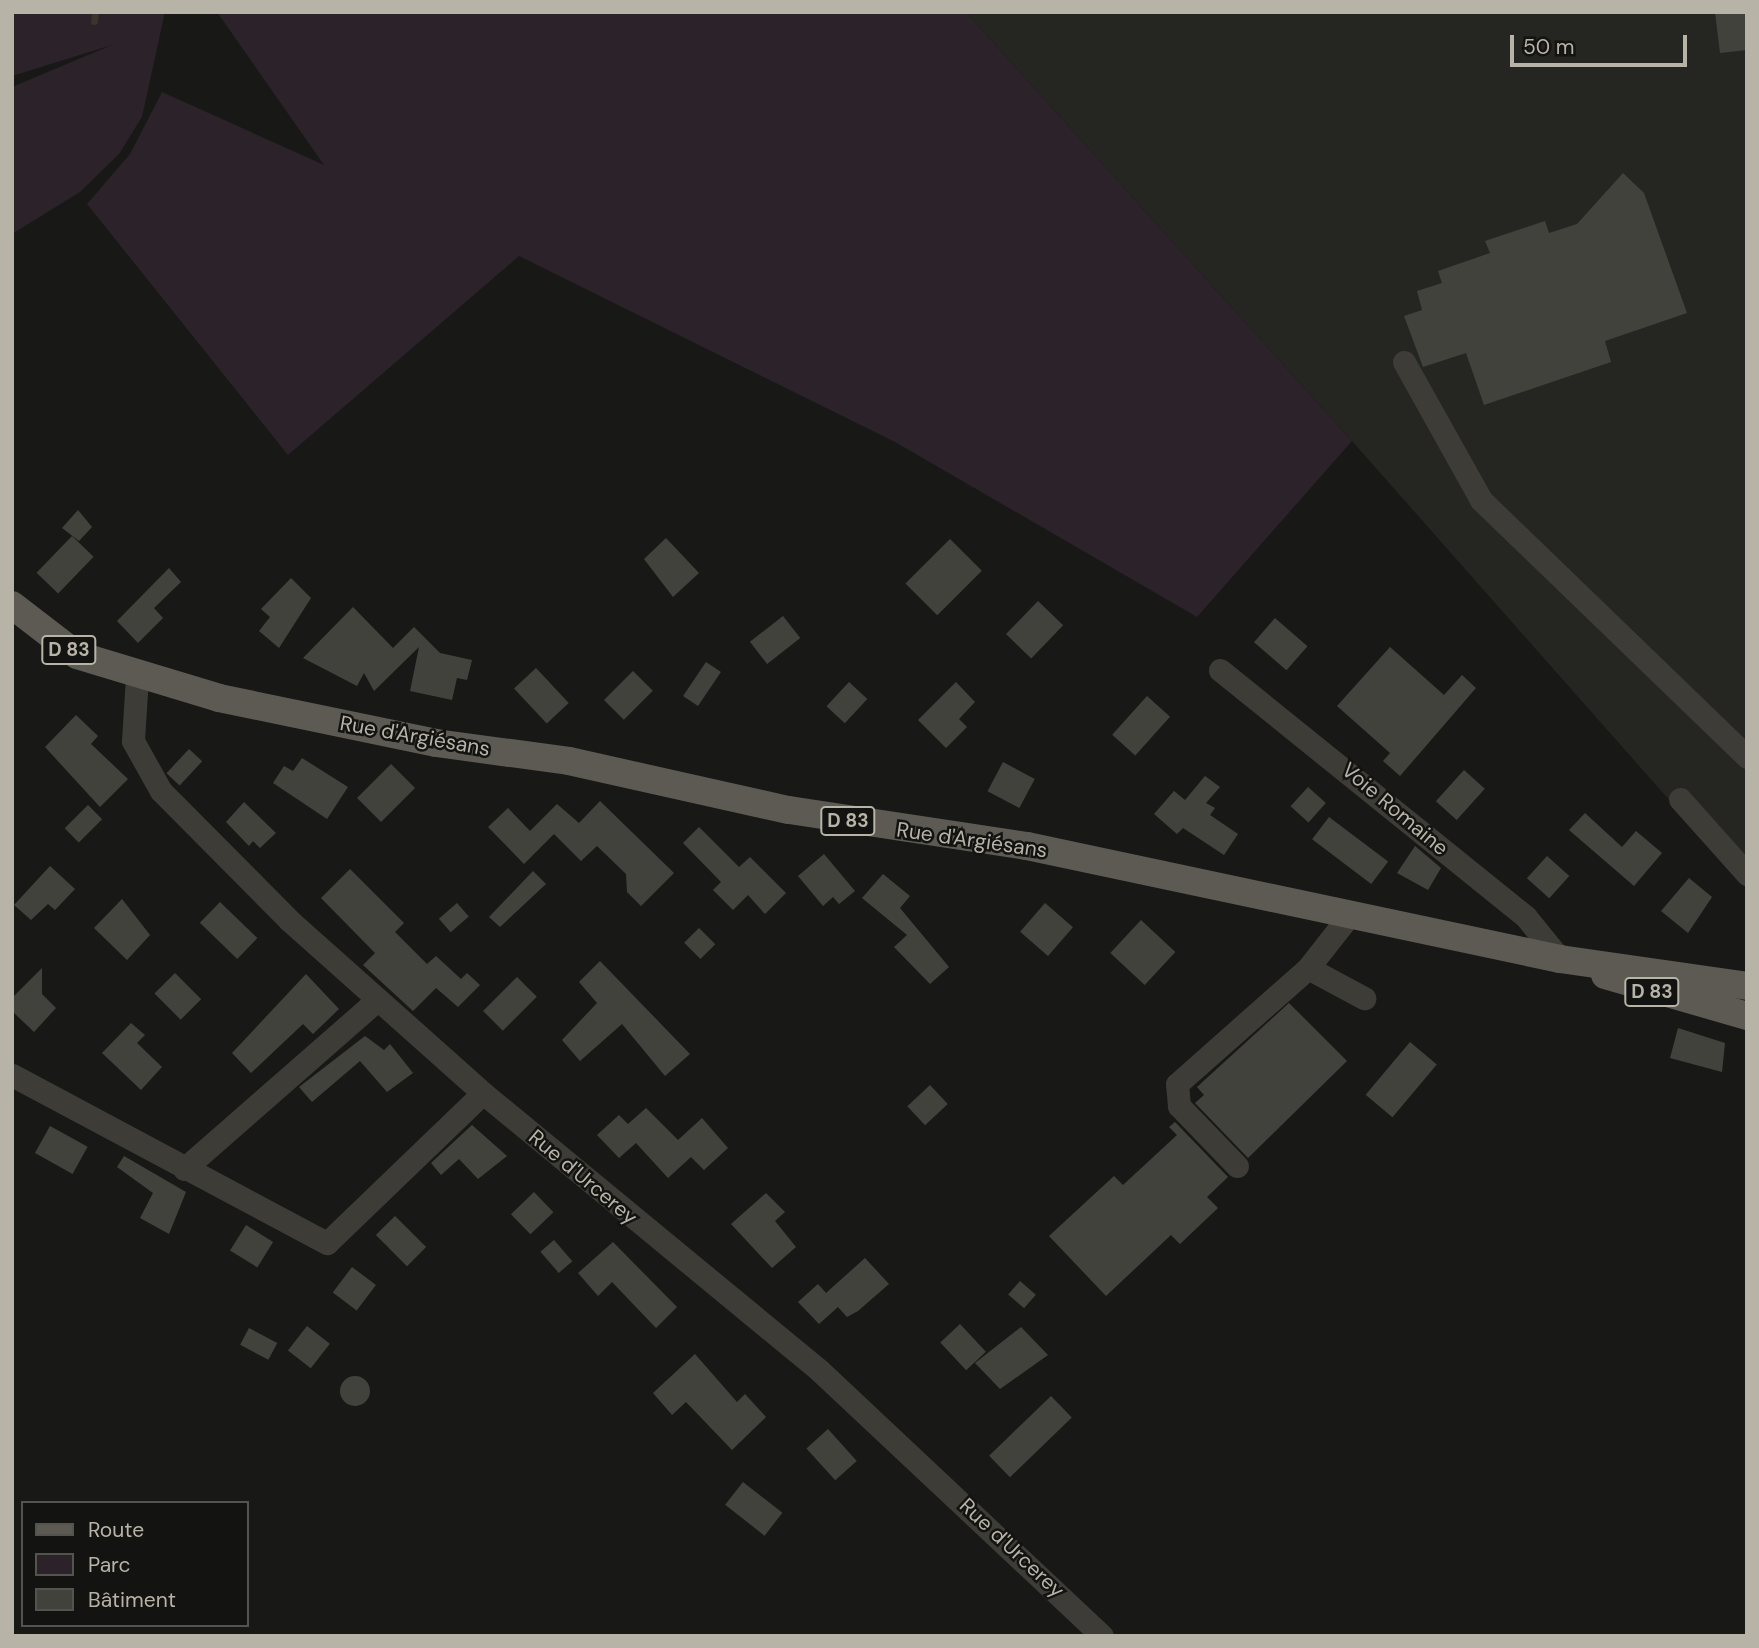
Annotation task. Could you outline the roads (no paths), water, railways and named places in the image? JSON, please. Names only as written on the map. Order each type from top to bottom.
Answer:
[{"type":"main road","name":"D 83","points":[[13,607],[77,655],[137,677]]},
{"type":"main road","name":"Rue d'Argiésans","points":[[137,677],[436,743],[712,789],[789,810],[1027,846],[1348,917],[1560,959],[1747,986]]},
{"type":"main road","name":"Rue d'Argiésans","points":[[1560,959],[1744,1014]]},
{"type":"street","points":[[1404,362],[1481,500],[1747,757]]},
{"type":"street","name":"Voie Romaine","points":[[1220,670],[1526,917],[1560,959]]},
{"type":"street","name":"Rue d'Urcerey","points":[[137,677],[134,741],[161,790],[377,1000],[483,1093],[819,1370],[1102,1636]]},
{"type":"street","points":[[1679,799],[1747,874]]},
{"type":"street","points":[[1237,1166],[1179,1105],[1177,1084],[1308,968],[1348,917]]},
{"type":"street","points":[[1308,968],[1364,998]]},
{"type":"street","points":[[184,1169],[377,1000]]},
{"type":"street","points":[[12,1075],[327,1243],[483,1093]]},
{"type":"waterway","points":[[94,21],[95,12]]}]
